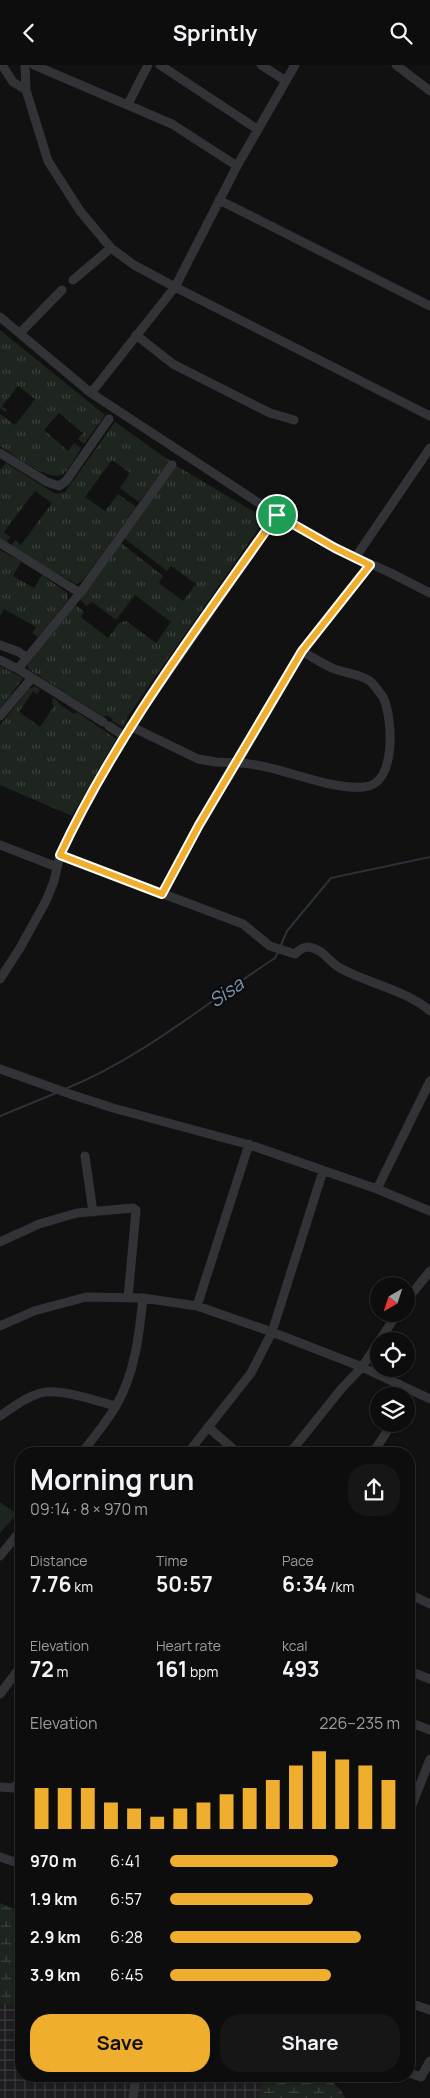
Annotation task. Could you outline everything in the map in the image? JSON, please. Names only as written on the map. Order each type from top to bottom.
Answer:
[{"type":"street","points":[[2,65],[12,82],[26,90]]},
{"type":"street","points":[[25,65],[26,90],[48,161],[80,211],[111,248],[134,265],[175,287],[430,416]]},
{"type":"street","points":[[34,65],[172,124],[237,166]]},
{"type":"street","points":[[128,104],[148,65]]},
{"type":"street","points":[[160,65],[257,129]]},
{"type":"street","points":[[261,65],[286,81]]},
{"type":"street","points":[[91,393],[175,287],[257,129],[295,65]]},
{"type":"street","points":[[396,65],[430,91]]},
{"type":"street","points":[[219,200],[430,306]]},
{"type":"street","points":[[74,280],[111,248]]},
{"type":"street","points":[[20,333],[62,290]]},
{"type":"street","points":[[0,317],[91,393],[277,515],[355,558],[391,573],[430,593]]},
{"type":"street","points":[[136,335],[173,364],[270,413],[294,420]]},
{"type":"street","points":[[1,455],[47,482],[58,486],[66,481],[109,419]]},
{"type":"street","points":[[355,558],[430,448]]},
{"type":"street","points":[[18,669],[80,593],[172,465]]},
{"type":"street","points":[[0,979],[46,901],[60,855],[76,821],[124,736],[277,515]]},
{"type":"street","points":[[0,543],[80,593]]},
{"type":"street","points":[[162,894],[199,825],[302,651],[370,565]]},
{"type":"street","points":[[0,645],[19,652],[27,658]]},
{"type":"street","points":[[130,726],[198,759],[237,763],[282,771],[327,783],[365,787],[373,785],[383,775],[389,755],[390,731],[383,698],[370,681],[332,669],[302,651]]},
{"type":"street","points":[[0,660],[18,669],[124,736]]},
{"type":"street","points":[[0,716],[32,678]]},
{"type":"street","points":[[0,845],[57,867]]},
{"type":"street","points":[[60,855],[242,924],[270,946],[284,952],[295,954],[302,948],[309,947],[320,951],[338,967],[429,1008]]},
{"type":"street","points":[[0,1069],[70,1095],[249,1144],[377,1189],[430,1211]]},
{"type":"street","points":[[377,1189],[430,1081]]},
{"type":"street","points":[[197,1306],[249,1144]]},
{"type":"street","points":[[85,1156],[93,1212]]},
{"type":"street","points":[[192,1447],[251,1373],[272,1332],[323,1171]]},
{"type":"street","points":[[0,1242],[39,1225],[77,1213],[130,1208],[136,1210],[128,1298]]},
{"type":"street","points":[[415,1290],[430,1271]]},
{"type":"street","points":[[0,1326],[34,1311],[86,1297],[143,1298],[197,1306],[272,1332],[362,1367],[430,1399]]},
{"type":"street","points":[[86,1447],[116,1406],[131,1374],[137,1352],[143,1298]]},
{"type":"street","points":[[296,1447],[342,1388],[362,1367],[390,1323]]},
{"type":"street","points":[[398,1387],[399,1383]]},
{"type":"street","points":[[0,1415],[44,1392],[56,1392],[116,1406]]},
{"type":"street","points":[[208,1427],[231,1447]]},
{"type":"street","points":[[377,1447],[386,1432]]},
{"type":"street","points":[[0,1556],[15,1537]]},
{"type":"street","points":[[415,1597],[430,1604]]},
{"type":"street","points":[[415,1673],[430,1679]]},
{"type":"street","points":[[0,1694],[15,1674]]},
{"type":"street","points":[[415,1724],[430,1730]]},
{"type":"street","points":[[415,1798],[430,1759]]},
{"type":"street","points":[[0,1787],[13,1788],[15,1786]]},
{"type":"street","points":[[0,1857],[15,1862]]},
{"type":"street","points":[[415,2005],[430,2009]]},
{"type":"street","points":[[415,2075],[422,2077],[430,2061]]},
{"type":"street","points":[[133,2098],[135,2082]]},
{"type":"shaded area","points":[[15,2001],[15,2082],[264,2082],[258,2098],[0,2098],[0,2003],[10,2005]]},
{"type":"green space","points":[[0,330],[105,415],[84,444],[78,439],[83,433],[59,413],[44,430],[68,451],[74,443],[81,448],[63,474],[57,476],[49,475],[40,471],[0,446],[0,414],[15,425],[35,399],[18,386],[2,406],[7,410],[5,412],[0,408]]},
{"type":"green space","points":[[115,422],[170,461],[139,502],[120,488],[130,473],[112,460],[85,497],[105,511],[118,494],[136,507],[83,580],[76,584],[11,546],[15,540],[21,545],[52,503],[35,491],[4,532],[10,537],[6,543],[0,540],[0,470],[6,463],[54,493],[65,492]]},
{"type":"green space","points":[[177,466],[264,518],[257,531],[128,716],[123,727],[112,721],[113,719],[106,715],[104,717],[28,669],[28,664],[75,606],[78,606],[84,612],[81,617],[108,638],[119,623],[126,621],[156,643],[171,622],[135,595],[116,620],[92,602],[86,606],[80,599],[121,543],[163,576],[159,583],[183,601],[196,584],[171,566],[167,571],[124,538]]},
{"type":"green space","points":[[0,550],[21,562],[13,576],[34,588],[42,575],[67,593],[68,600],[38,637],[32,633],[36,627],[4,609],[0,616]]},
{"type":"green space","points":[[0,666],[23,678],[0,709]]},
{"type":"green space","points":[[35,686],[40,690],[37,694],[33,691],[19,712],[40,727],[54,706],[52,704],[53,698],[74,714],[77,712],[116,739],[72,816],[0,785],[0,725],[29,689]]},
{"type":"green space","points":[[0,1502],[15,1513],[15,1516],[0,1533]]},
{"type":"green space","points":[[0,1903],[15,1909],[15,2001],[10,2005],[0,2003]]},
{"type":"green space","points":[[264,2082],[332,2082],[340,2089],[345,2098],[258,2098]]},
{"type":"waterway","name":"Sisa","points":[[281,945],[287,931],[331,878],[430,857]]},
{"type":"waterway","name":"Sisa","points":[[65,1089],[121,1062],[147,1046],[275,958],[278,952]]},
{"type":"waterway","name":"Sisa","points":[[0,1116],[56,1093]]},
{"type":"route","points":[[277,515],[335,548],[370,565],[302,651],[199,825],[162,894],[60,855],[95,785],[130,726],[277,515]]}]
